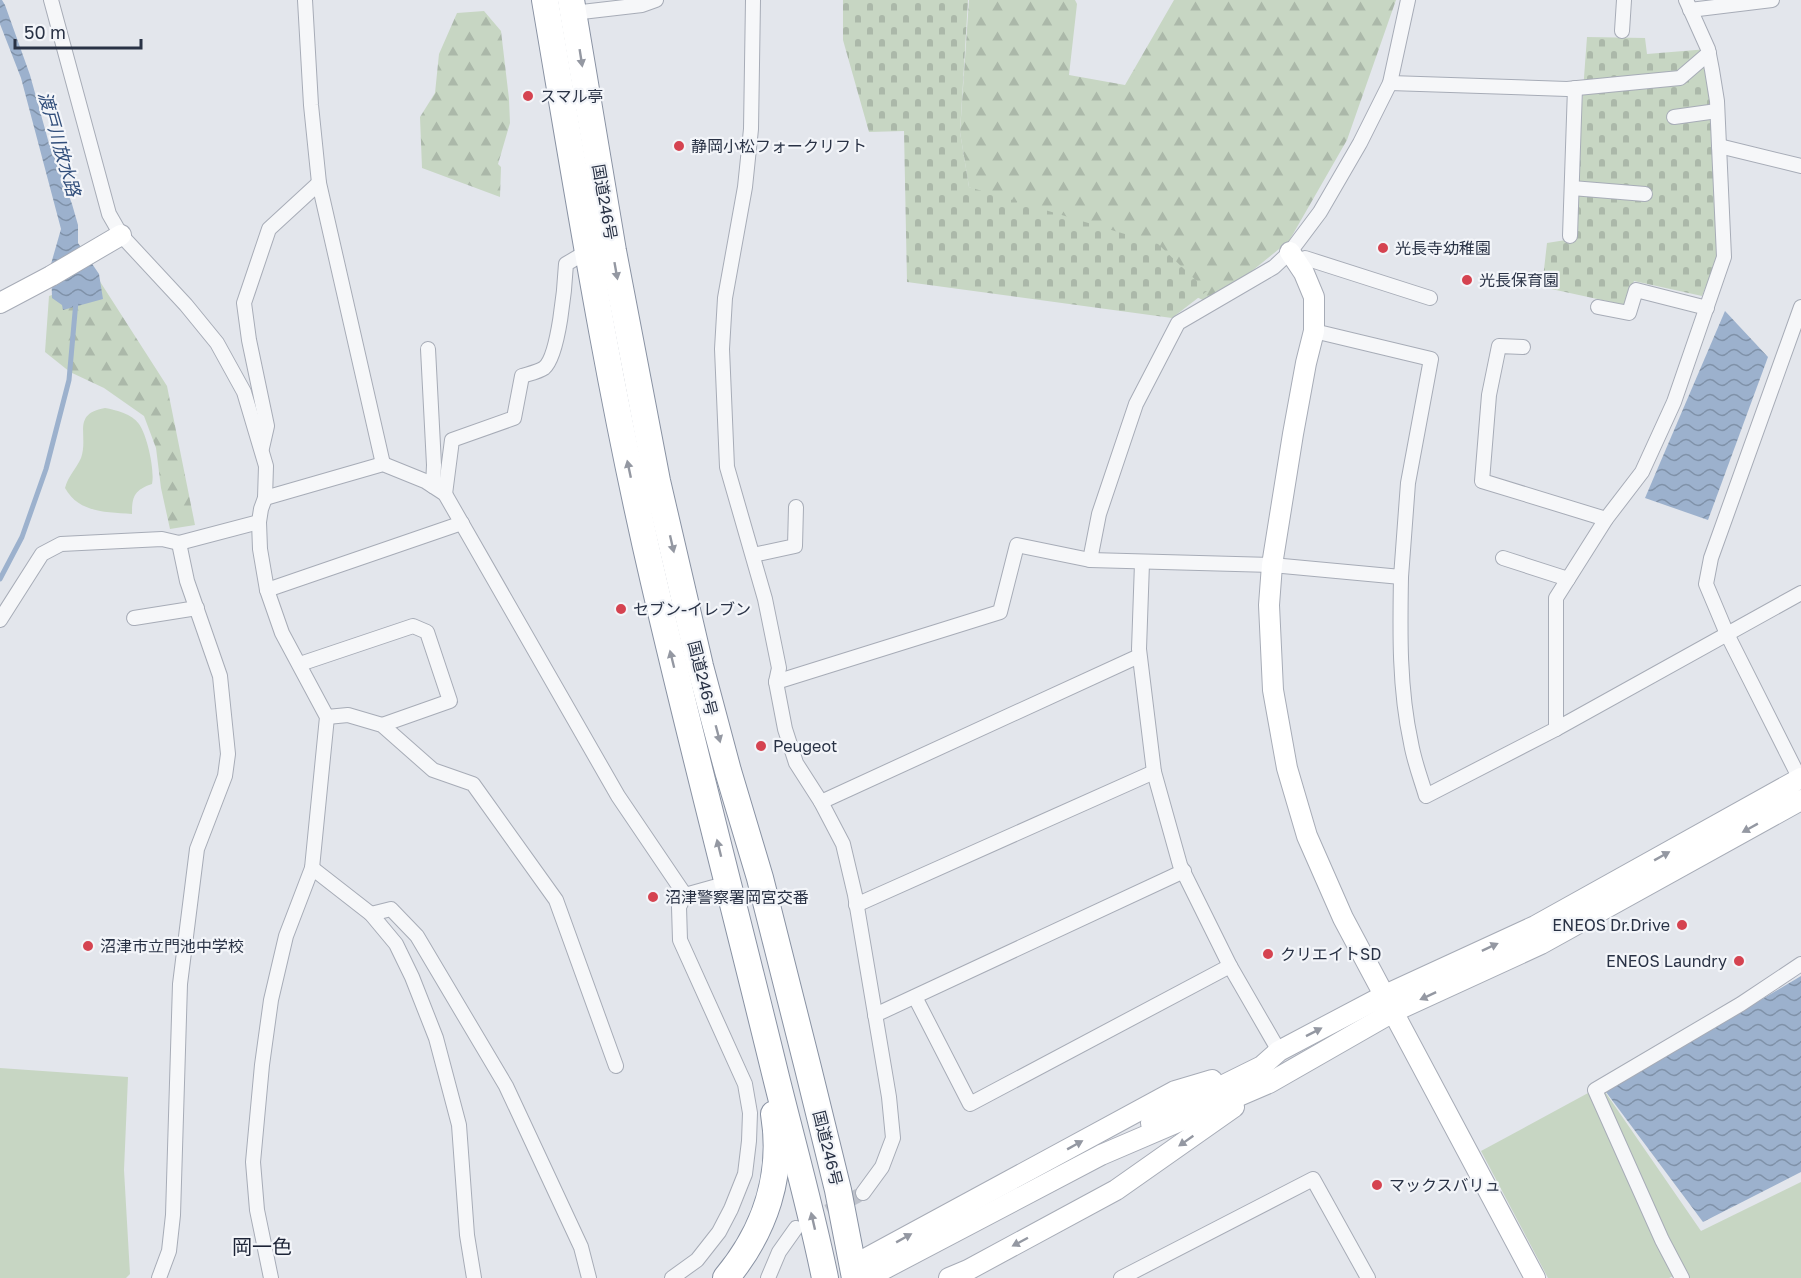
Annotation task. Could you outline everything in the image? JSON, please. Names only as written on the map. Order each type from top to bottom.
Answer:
[{"type":"highway","name":"国道246号","points":[[545,0],[620,425],[654,582],[803,1182],[843,1275]]},
{"type":"highway","name":"国道246号","points":[[572,7],[613,251],[657,481],[702,677],[760,878],[838,1191],[843,1275]]},
{"type":"highway","points":[[726,1278],[754,1240],[767,1207],[776,1170],[775,1122],[744,946]]},
{"type":"street","points":[[51,0],[110,214],[121,235],[186,305],[217,343],[244,392],[266,466],[265,498],[259,522],[260,549],[267,590],[282,633],[327,717],[312,868],[286,936],[271,1000],[262,1065],[253,1162],[257,1210],[271,1278]]},
{"type":"street","points":[[305,0],[311,105],[319,183],[383,464]]},
{"type":"street","points":[[572,7],[642,5],[656,0]]},
{"type":"street","points":[[753,0],[751,129],[745,187],[725,298],[722,349],[727,467],[765,599],[778,668],[776,682],[785,729],[796,764],[821,802],[843,844],[856,905],[889,1097],[893,1138],[882,1167],[863,1192]]},
{"type":"street","points":[[1295,259],[1360,143],[1390,83],[1408,0]]},
{"type":"street","points":[[1622,31],[1624,0]]},
{"type":"street","points":[[1556,729],[1556,598],[1606,519],[1642,472],[1674,402],[1724,257],[1717,111],[1709,53],[1688,5],[1772,0]]},
{"type":"street","points":[[1390,83],[1575,88],[1680,78],[1709,53]]},
{"type":"street","points":[[1570,236],[1575,88]]},
{"type":"street","points":[[1674,117],[1717,111]]},
{"type":"street","points":[[1719,146],[1801,166]]},
{"type":"street","points":[[262,450],[267,426],[249,340],[244,303],[269,229],[319,183]]},
{"type":"street","points":[[1572,188],[1645,194]]},
{"type":"street","points":[[0,303],[121,235]]},
{"type":"street","points":[[439,490],[452,440],[514,418],[522,376],[544,368],[552,356],[564,301],[566,264],[588,251]]},
{"type":"street","points":[[1090,560],[1099,514],[1136,404],[1178,323],[1275,267],[1295,259],[1305,258],[1430,298]]},
{"type":"street","points":[[1295,259],[1314,297],[1314,330],[1293,434],[1272,565],[1269,605],[1273,690],[1287,768],[1312,847],[1343,918],[1535,1278]]},
{"type":"street","points":[[1598,307],[1629,313],[1636,290],[1707,308]]},
{"type":"street","points":[[843,1275],[1027,1194],[1101,1155],[1173,1110],[1265,1075],[1389,1004],[1800,779],[1727,634],[1706,584],[1711,558],[1801,307]]},
{"type":"street","points":[[1314,330],[1431,359],[1408,483],[1401,577],[1400,643],[1403,692],[1411,743],[1426,796],[1556,729],[1801,593]]},
{"type":"street","points":[[1523,347],[1499,346],[1490,395],[1482,481],[1606,519]]},
{"type":"street","points":[[428,349],[434,465],[439,490],[462,523],[618,796],[685,895]]},
{"type":"street","points":[[265,498],[383,464],[439,490]]},
{"type":"street","points":[[753,555],[795,546],[796,507]]},
{"type":"street","points":[[0,620],[42,554],[61,544],[162,539],[179,543],[259,522]]},
{"type":"street","points":[[267,590],[462,523]]},
{"type":"street","points":[[159,1278],[169,1251],[173,1215],[180,984],[197,849],[225,776],[228,754],[220,676],[187,581],[179,543]]},
{"type":"street","points":[[776,682],[1000,612],[1017,545],[1090,560],[1272,565],[1401,577]]},
{"type":"street","points":[[1503,558],[1568,579]]},
{"type":"street","points":[[1142,563],[1139,656],[1154,772],[1184,872],[1230,966],[1279,1051]]},
{"type":"street","points":[[134,618],[197,608]]},
{"type":"street","points":[[300,664],[413,626],[427,632],[450,701],[382,725]]},
{"type":"street","points":[[821,802],[1139,656]]},
{"type":"street","points":[[327,717],[348,715],[382,725],[433,770],[473,784],[556,900],[616,1066]]},
{"type":"street","points":[[856,905],[1154,772]]},
{"type":"street","points":[[949,1278],[1118,1197],[1265,1075],[1279,1051],[1389,1004],[1541,944],[1801,800]]},
{"type":"street","points":[[312,868],[371,914],[396,944],[412,977],[436,1038],[459,1125],[467,1235],[474,1278]]},
{"type":"street","points":[[875,1015],[1184,872]]},
{"type":"street","points":[[672,1278],[697,1260],[720,1232],[745,1174],[750,1113],[745,1084],[680,940],[679,907],[685,895],[728,883]]},
{"type":"street","points":[[371,914],[392,909],[417,936],[506,1086],[581,1247],[589,1278]]},
{"type":"street","points":[[1682,1278],[1662,1240],[1594,1090],[1741,1004],[1801,964]]},
{"type":"street","points":[[915,997],[970,1104],[1230,966]]},
{"type":"street","points":[[843,1275],[1175,1091],[1265,1075]]},
{"type":"street","points":[[1121,1278],[1313,1179],[1368,1278]]},
{"type":"street","points":[[768,1278],[779,1252],[796,1228]]},
{"type":"green space","points":[[843,0],[968,0],[960,132],[969,187],[1158,244],[1207,291],[1172,318],[907,282],[904,131],[869,132],[843,40]]},
{"type":"green space","points":[[969,0],[1075,0],[1077,4],[1069,75],[1125,85],[1174,0],[1396,0],[1347,140],[1289,241],[1211,304],[969,187],[960,132]]},
{"type":"green space","points":[[484,11],[501,31],[509,99],[510,123],[498,164],[501,167],[500,197],[422,168],[420,117],[435,93],[439,54],[457,13]]},
{"type":"green space","points":[[1587,37],[1645,38],[1647,54],[1708,49],[1720,251],[1702,296],[1634,281],[1625,305],[1542,287],[1547,243],[1572,239]]},
{"type":"green space","points":[[99,280],[167,386],[195,525],[170,529],[161,488],[156,448],[144,416],[104,388],[70,372],[45,352],[49,296]]},
{"type":"green space","points":[[105,408],[124,413],[136,421],[142,429],[147,444],[152,484],[135,495],[132,514],[85,507],[65,488],[81,458],[85,420],[88,415]]},
{"type":"green space","points":[[0,1068],[128,1077],[124,1170],[130,1274],[126,1278],[0,1278]]},
{"type":"green space","points":[[1601,1086],[1701,1231],[1801,1182],[1801,1278],[1683,1278],[1679,1273],[1669,1278],[1548,1278],[1481,1151]]},
{"type":"water","points":[[0,0],[5,5],[30,75],[48,140],[72,204],[78,225],[78,243],[99,274],[103,299],[63,310],[62,305],[52,298],[51,264],[61,229],[21,78],[0,24]]},
{"type":"water","points":[[1725,311],[1768,357],[1708,520],[1645,498]]},
{"type":"water","points":[[1801,976],[1801,1172],[1703,1222],[1606,1092]]},
{"type":"waterway","points":[[0,579],[22,537],[46,469],[69,380],[76,301]]},
{"type":"tunnel","points":[[809,1221],[863,1193]]},
{"type":"place","name":"スマル亭","points":[[528,96]]},
{"type":"place","name":"静岡小松フォークリフト","points":[[679,146]]},
{"type":"place","name":"光長寺幼稚園","points":[[1383,248]]},
{"type":"place","name":"光長保育園","points":[[1467,280]]},
{"type":"place","name":"セブン-イレブン","points":[[621,609]]},
{"type":"place","name":"Peugeot","points":[[761,746]]},
{"type":"place","name":"沼津警察署岡宮交番","points":[[653,897]]},
{"type":"place","name":"ENEOS Dr.Drive","points":[[1682,925]]},
{"type":"place","name":"沼津市立門池中学校","points":[[88,946]]},
{"type":"place","name":"クリエイトSD","points":[[1268,954]]},
{"type":"place","name":"ENEOS Laundry","points":[[1739,961]]},
{"type":"place","name":"マックスバリュ","points":[[1377,1185]]},
{"type":"district","name":"岡一色","points":[[262,1247]]},
{"type":"water label","name":"渡戸川放水路","points":[[59,144]]}]
